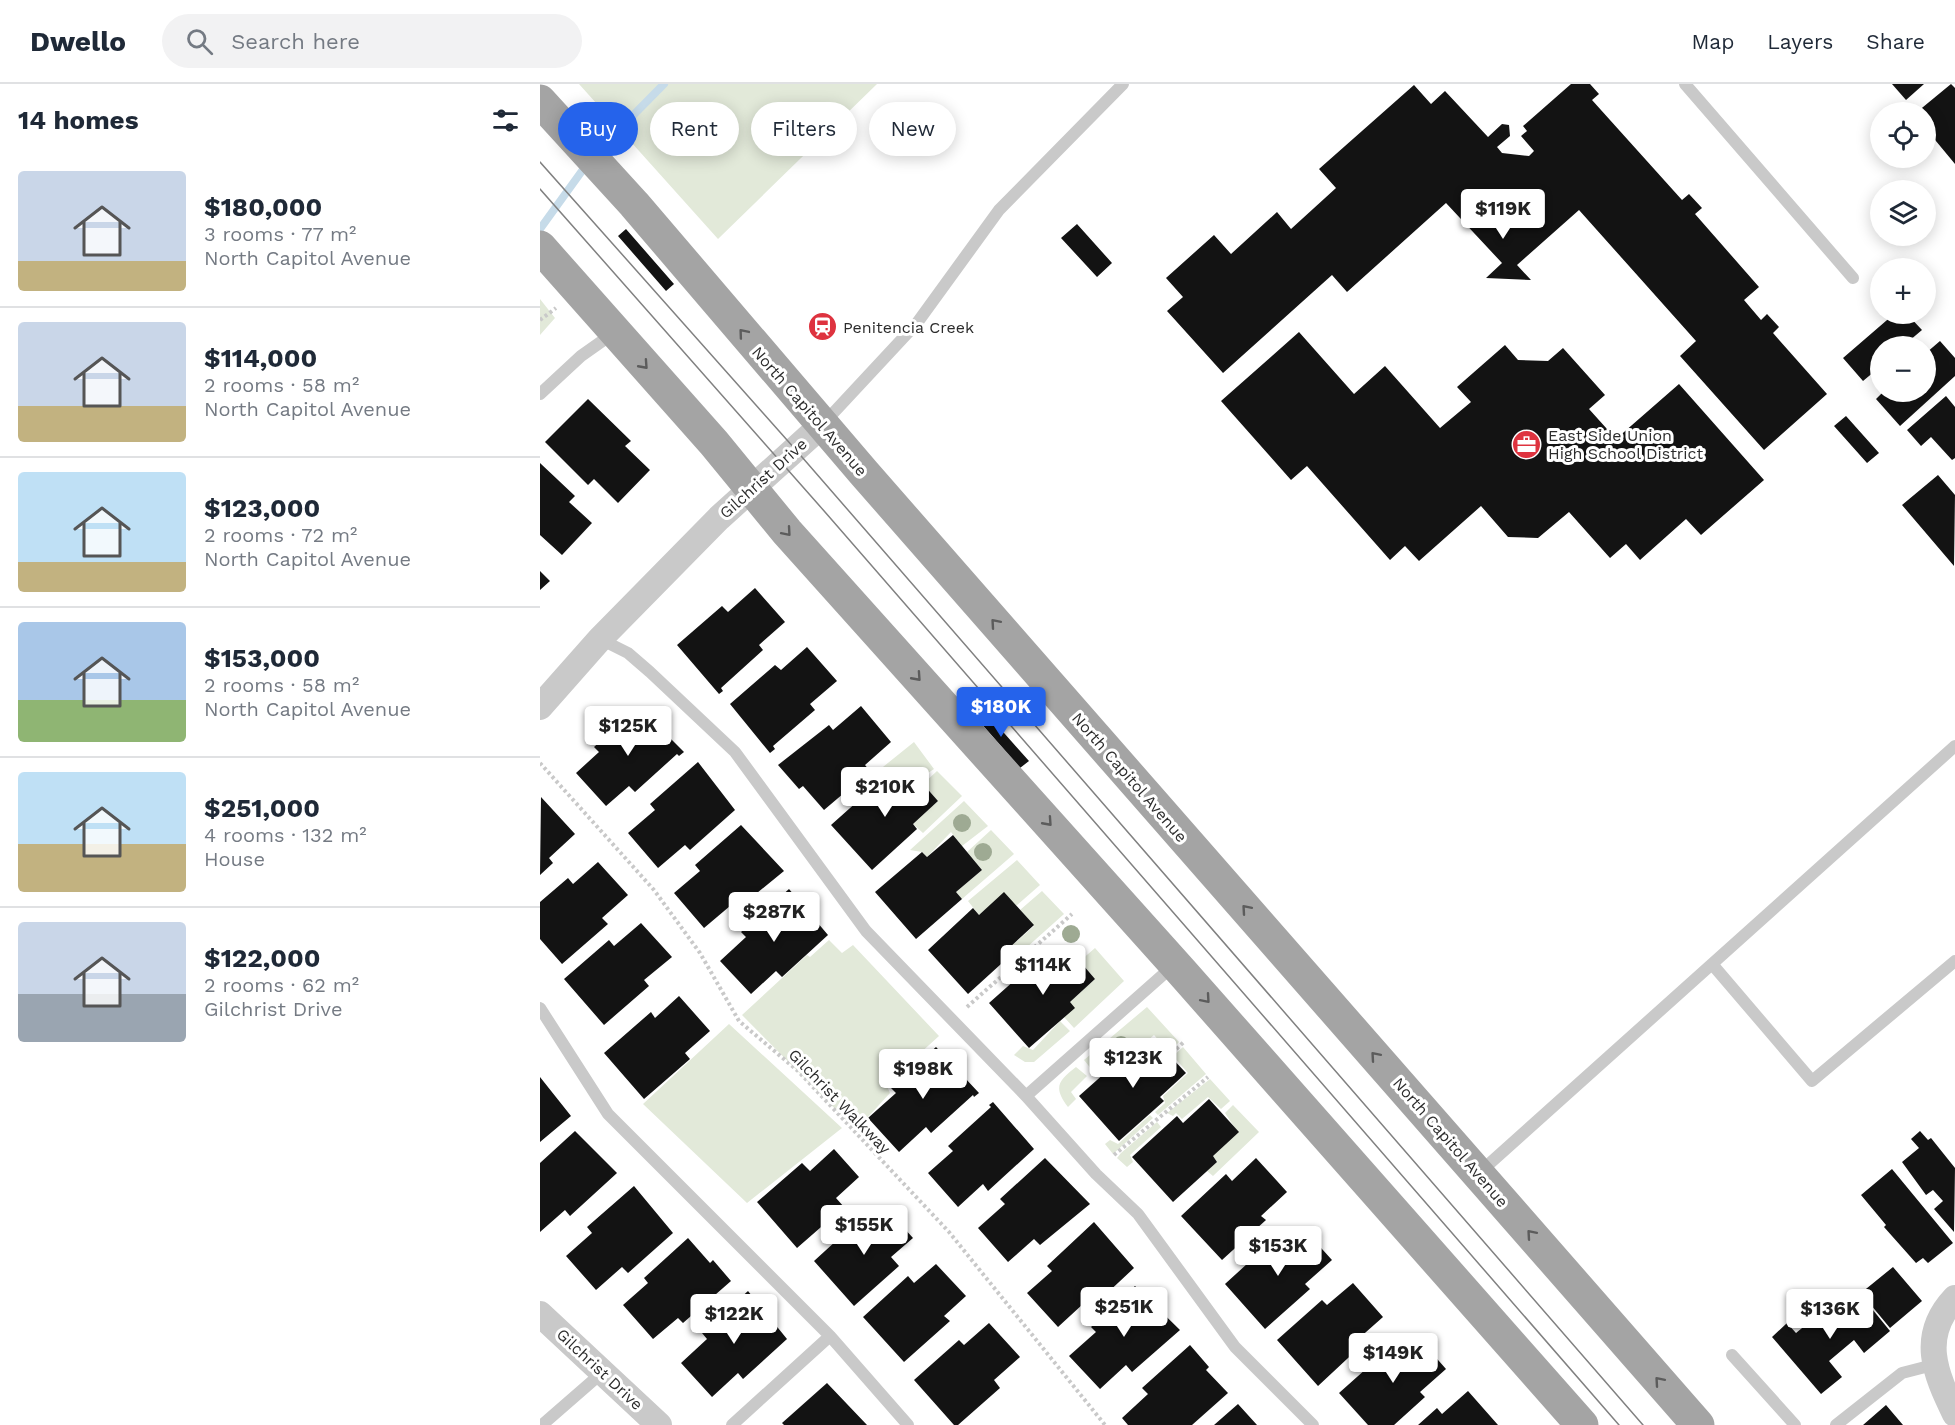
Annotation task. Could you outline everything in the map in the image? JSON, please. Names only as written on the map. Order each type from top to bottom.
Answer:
[{"type":"main road","name":"North Capitol Avenue","points":[[540,101],[634,204],[822,425],[1698,1425]]},
{"type":"main road","points":[[549,256],[714,444],[749,488],[1175,964],[1582,1425]]},
{"type":"street","name":"Gilchrist Drive","points":[[540,707],[600,639],[749,488],[822,425]]},
{"type":"street","points":[[1955,1298],[1945,1308],[1934,1338],[1933,1365],[1955,1414]]},
{"type":"street","name":"Gilchrist Drive","points":[[540,1314],[604,1371],[659,1425]]},
{"type":"lane","name":"Gilchrist Drive","points":[[822,425],[917,323],[999,210],[1123,84]]},
{"type":"lane","points":[[1685,84],[1852,278]]},
{"type":"lane","points":[[540,394],[581,356],[615,332]]},
{"type":"lane","points":[[600,639],[627,653],[650,672],[735,752],[866,931],[1026,1096],[1096,1174],[1138,1214],[1235,1347],[1312,1425]]},
{"type":"lane","points":[[1478,1173],[1955,746]]},
{"type":"lane","points":[[1712,964],[1812,1081],[1955,961]]},
{"type":"lane","points":[[1026,1096],[1175,964]]},
{"type":"lane","points":[[540,1008],[608,1114],[830,1336],[908,1425]]},
{"type":"lane","points":[[732,1425],[830,1336]]},
{"type":"lane","points":[[1732,1355],[1795,1425]]},
{"type":"lane","points":[[1836,1425],[1902,1373],[1933,1365]]},
{"type":"lane","points":[[542,1425],[604,1371]]},
{"type":"path","points":[[540,320],[556,307]]},
{"type":"path","name":"Gilchrist Walkway","points":[[540,763],[654,890],[699,953],[739,1021],[798,1071],[949,1232],[1105,1425]]},
{"type":"path","points":[[952,1020],[1072,914]]},
{"type":"path","points":[[1172,1053],[1185,1041]]},
{"type":"path","points":[[1114,1155],[1208,1077]]},
{"type":"green space","points":[[579,84],[877,84],[857,103],[751,102],[751,156],[803,156],[718,239],[638,150],[638,102],[595,102]]},
{"type":"green space","points":[[540,299],[555,318],[540,335]]},
{"type":"green space","points":[[914,742],[934,769],[919,779],[908,767],[882,790],[873,775]]},
{"type":"green space","points":[[937,771],[962,796],[923,833],[913,824],[938,801],[923,784]]},
{"type":"green space","points":[[964,801],[988,826],[962,846],[951,832],[927,857],[922,852],[910,850]]},
{"type":"green space","points":[[991,830],[1014,854],[962,899],[956,892],[982,870],[967,852]]},
{"type":"green space","points":[[1017,860],[1040,885],[1016,906],[1004,893],[979,915],[968,901]]},
{"type":"green space","points":[[1042,891],[1064,914],[1006,966],[1004,962],[1012,954],[1008,949],[1034,926],[1020,910]]},
{"type":"green space","points":[[829,940],[842,953],[853,945],[939,1036],[886,1084],[890,1093],[856,1130],[742,1015],[807,955],[810,957]]},
{"type":"green space","points":[[1095,948],[1124,981],[1074,1028],[1064,1017],[1070,1002],[1095,979],[1080,961]]},
{"type":"green space","points":[[1147,1007],[1179,1042],[1169,1052],[1154,1035],[1129,1057],[1123,1054],[1097,1076],[1084,1060]]},
{"type":"green space","points":[[1060,1021],[1070,1031],[1034,1062],[1025,1062],[1014,1055],[1023,1046],[1033,1050]]},
{"type":"green space","points":[[729,1024],[842,1128],[747,1203],[643,1104]]},
{"type":"green space","points":[[1183,1047],[1206,1074],[1158,1115],[1155,1112],[1165,1103],[1163,1096],[1188,1073],[1173,1056]]},
{"type":"green space","points":[[1076,1067],[1087,1076],[1071,1092],[1076,1099],[1068,1107],[1059,1089],[1065,1076]]},
{"type":"green space","points":[[1210,1079],[1230,1101],[1221,1109],[1208,1097],[1182,1119],[1176,1113],[1173,1116],[1167,1113]]},
{"type":"green space","points":[[1233,1105],[1259,1132],[1213,1176],[1207,1171],[1217,1162],[1213,1156],[1237,1131],[1225,1113]]},
{"type":"green space","points":[[1150,1115],[1153,1118],[1113,1154],[1105,1144],[1110,1140],[1118,1144]]},
{"type":"green space","points":[[1157,1122],[1161,1127],[1130,1155],[1133,1162],[1127,1167],[1117,1158]]},
{"type":"building","points":[[1571,84],[1590,84],[1599,94],[1592,100],[1682,200],[1689,194],[1702,208],[1695,214],[1759,287],[1744,300],[1761,320],[1767,314],[1779,327],[1773,333],[1827,394],[1764,450],[1680,356],[1696,341],[1579,210],[1517,265],[1531,280],[1486,278],[1502,263],[1446,203],[1347,292],[1332,275],[1223,373],[1167,311],[1183,297],[1166,278],[1214,235],[1231,254],[1277,212],[1291,229],[1336,188],[1319,169],[1414,85],[1431,104],[1445,91],[1488,137],[1502,124],[1509,125],[1510,136],[1497,147],[1502,153],[1529,156],[1534,151],[1521,136],[1527,131],[1523,126]]},
{"type":"building","points":[[1892,84],[1924,84],[1906,100]]},
{"type":"building","points":[[1951,84],[1955,88],[1955,164],[1936,141],[1936,102],[1929,102]]},
{"type":"building","points":[[1077,224],[1112,263],[1097,277],[1061,238]]},
{"type":"building","points":[[626,229],[674,284],[666,291],[618,236]]},
{"type":"building","points":[[1882,324],[1916,324],[1922,330],[1915,336],[1870,336],[1870,375],[1863,381],[1843,358]]},
{"type":"building","points":[[1299,332],[1354,394],[1385,366],[1440,428],[1471,402],[1457,387],[1505,345],[1518,360],[1548,361],[1563,348],[1605,395],[1589,409],[1616,439],[1679,384],[1764,480],[1701,535],[1686,519],[1640,560],[1626,544],[1610,558],[1569,512],[1538,538],[1508,537],[1481,506],[1419,561],[1405,546],[1390,560],[1307,466],[1291,480],[1221,401]]},
{"type":"building","points":[[1940,341],[1955,358],[1955,376],[1936,393],[1936,344]]},
{"type":"building","points":[[1946,396],[1955,407],[1955,458],[1952,460],[1931,437],[1921,446],[1907,430]]},
{"type":"building","points":[[588,399],[631,441],[625,446],[650,470],[618,503],[594,479],[588,485],[545,442]]},
{"type":"building","points":[[1879,402],[1926,402],[1900,426]]},
{"type":"building","points":[[1846,416],[1879,453],[1867,463],[1834,426]]},
{"type":"building","points":[[540,463],[575,496],[569,502],[592,523],[562,555],[540,535]]},
{"type":"building","points":[[1938,475],[1955,495],[1954,566],[1902,505]]},
{"type":"building","points":[[540,571],[550,581],[540,590]]},
{"type":"building","points":[[755,588],[785,622],[759,645],[763,650],[721,688],[723,691],[719,694],[677,645],[722,606],[728,612]]},
{"type":"building","points":[[807,647],[837,681],[810,704],[815,710],[773,746],[775,749],[770,753],[730,704],[775,665],[781,670]]},
{"type":"building","points":[[861,706],[891,742],[865,765],[870,771],[824,810],[803,786],[799,789],[778,765],[829,725],[833,730]]},
{"type":"building","points":[[639,707],[684,752],[679,756],[677,754],[635,792],[629,786],[606,806],[576,773],[599,752],[594,747]]},
{"type":"building","points":[[981,707],[1029,761],[1020,768],[973,714]]},
{"type":"building","points":[[698,762],[735,810],[690,850],[685,845],[658,868],[628,833],[655,810],[650,804]]},
{"type":"building","points":[[908,767],[938,801],[913,824],[917,829],[872,870],[831,825],[877,784],[882,790]]},
{"type":"building","points":[[541,797],[575,834],[549,858],[553,863],[540,875]]},
{"type":"building","points":[[741,825],[784,871],[735,911],[730,906],[704,928],[674,893],[700,871],[695,865]]},
{"type":"building","points":[[953,835],[982,870],[956,892],[962,899],[916,939],[875,892],[922,852],[927,857]]},
{"type":"building","points":[[598,862],[628,895],[602,918],[608,924],[562,964],[540,939],[540,902],[568,878],[573,884]]},
{"type":"building","points":[[789,889],[828,935],[782,977],[776,971],[751,994],[720,961],[746,937],[741,932]]},
{"type":"building","points":[[1004,892],[1034,925],[1008,949],[1012,954],[968,994],[928,950],[973,908],[979,915]]},
{"type":"building","points":[[641,923],[672,957],[644,980],[649,986],[604,1025],[564,979],[609,940],[614,946]]},
{"type":"building","points":[[1066,945],[1095,979],[1070,1002],[1075,1008],[1029,1048],[989,1003],[1035,962],[1040,968]]},
{"type":"building","points":[[679,996],[710,1031],[685,1053],[690,1059],[644,1099],[604,1053],[651,1012],[655,1018]]},
{"type":"building","points":[[1154,1039],[1186,1073],[1160,1097],[1164,1101],[1119,1141],[1079,1096],[1124,1056],[1129,1062]]},
{"type":"building","points":[[936,1047],[979,1093],[974,1097],[973,1095],[931,1133],[926,1127],[899,1152],[868,1118],[896,1093],[891,1088]]},
{"type":"building","points":[[540,1077],[571,1116],[540,1142]]},
{"type":"building","points":[[1209,1099],[1239,1132],[1213,1156],[1217,1162],[1173,1202],[1132,1157],[1177,1116],[1183,1123]]},
{"type":"building","points":[[993,1102],[1034,1149],[988,1191],[983,1184],[958,1207],[928,1173],[953,1151],[948,1146],[991,1107],[989,1105]]},
{"type":"building","points":[[575,1131],[617,1173],[570,1216],[565,1210],[540,1232],[540,1163]]},
{"type":"building","points":[[1920,1131],[1928,1140],[1931,1138],[1955,1168],[1954,1232],[1934,1209],[1943,1201],[1933,1190],[1926,1195],[1902,1162],[1919,1148],[1911,1139]]},
{"type":"building","points":[[834,1149],[859,1177],[836,1198],[844,1207],[797,1248],[757,1202],[802,1163],[810,1171]]},
{"type":"building","points":[[1045,1158],[1090,1204],[1040,1245],[1034,1239],[1008,1262],[978,1228],[1005,1204],[1000,1199]]},
{"type":"building","points":[[1256,1158],[1287,1192],[1261,1216],[1266,1220],[1222,1260],[1181,1216],[1226,1174],[1232,1181]]},
{"type":"building","points":[[1892,1169],[1953,1243],[1928,1263],[1923,1258],[1916,1263],[1884,1227],[1886,1225],[1861,1195]]},
{"type":"building","points":[[634,1186],[673,1233],[628,1273],[622,1267],[596,1290],[566,1256],[592,1233],[587,1227]]},
{"type":"building","points":[[886,1208],[913,1238],[891,1257],[899,1266],[854,1306],[814,1261],[859,1220],[865,1227]]},
{"type":"building","points":[[1094,1222],[1134,1268],[1088,1311],[1083,1304],[1058,1327],[1027,1293],[1052,1271],[1047,1266]]},
{"type":"building","points":[[1302,1227],[1332,1260],[1305,1284],[1310,1289],[1265,1329],[1225,1284],[1270,1243],[1276,1250]]},
{"type":"building","points":[[688,1238],[710,1263],[713,1260],[731,1281],[683,1323],[678,1318],[653,1339],[623,1305],[648,1283],[644,1278]]},
{"type":"building","points":[[936,1264],[966,1296],[944,1316],[950,1321],[904,1362],[863,1317],[908,1276],[914,1283]]},
{"type":"building","points":[[1893,1267],[1922,1301],[1890,1328],[1861,1293]]},
{"type":"building","points":[[1353,1283],[1383,1317],[1357,1340],[1362,1345],[1318,1386],[1277,1340],[1322,1300],[1327,1305]]},
{"type":"building","points":[[1135,1286],[1180,1330],[1132,1372],[1126,1365],[1100,1389],[1069,1356],[1096,1332],[1091,1327]]},
{"type":"building","points":[[748,1291],[787,1339],[743,1379],[738,1373],[712,1397],[681,1363],[707,1339],[702,1333]]},
{"type":"building","points":[[1864,1299],[1890,1331],[1864,1353],[1854,1340],[1829,1361],[1842,1377],[1821,1394],[1772,1337],[1787,1323],[1796,1333],[1836,1300],[1848,1313]]},
{"type":"building","points":[[989,1323],[1020,1357],[994,1380],[1000,1388],[958,1425],[954,1425],[914,1380],[959,1340],[964,1345]]},
{"type":"building","points":[[1416,1335],[1446,1369],[1420,1392],[1425,1397],[1394,1425],[1368,1425],[1339,1393],[1385,1352],[1390,1358]]},
{"type":"building","points":[[1190,1345],[1209,1367],[1206,1370],[1228,1393],[1192,1425],[1128,1425],[1122,1418],[1148,1394],[1142,1388]]},
{"type":"building","points":[[827,1383],[867,1425],[784,1425],[782,1423]]},
{"type":"building","points":[[1468,1391],[1498,1425],[1418,1425],[1437,1408],[1442,1414]]},
{"type":"building","points":[[1238,1404],[1257,1425],[1214,1425]]},
{"type":"building","points":[[1886,1405],[1903,1425],[1863,1425]]},
{"type":"waterway","points":[[638,110],[664,84]]},
{"type":"waterway","points":[[540,229],[587,164]]},
{"type":"tram line","points":[[540,162],[795,449],[1643,1425]]},
{"type":"tram line","points":[[540,189],[825,512],[1619,1425]]},
{"type":"place","name":"Penitencia Creek","points":[[822,327]]},
{"type":"place","name":"East Side Union High School District","points":[[1527,444]]}]
